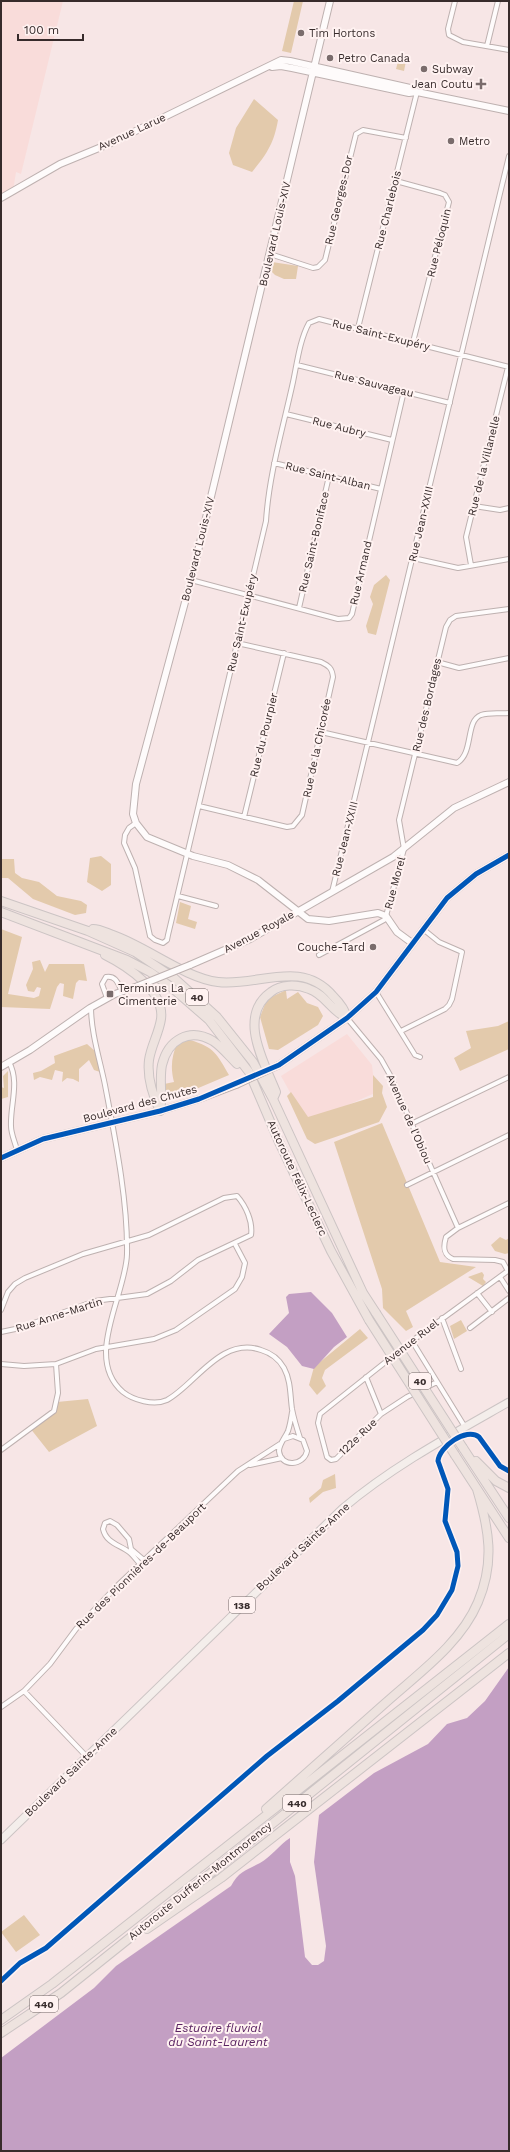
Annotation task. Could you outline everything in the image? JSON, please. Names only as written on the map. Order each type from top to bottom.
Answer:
[{"type":"highway","name":"Autoroute Félix-Leclerc","points":[[1,901],[88,931],[146,959],[194,995],[217,1017],[253,1062],[273,1099],[363,1292],[463,1448]]},
{"type":"highway","name":"Autoroute Félix-Leclerc","points":[[1,912],[92,945],[127,960],[150,972],[209,1020],[249,1072],[331,1251],[369,1320],[509,1538]]},
{"type":"highway","points":[[88,931],[95,929],[123,939],[191,974],[218,982],[259,980],[285,975],[307,979],[331,993],[346,1011],[347,1018]]},
{"type":"highway","points":[[92,945],[98,952],[122,965],[141,979],[149,987],[161,1010],[159,1031],[149,1061],[151,1086],[160,1111]]},
{"type":"highway","points":[[273,1099],[276,1092],[257,1044],[254,1027],[256,1010],[262,999],[272,991],[281,987],[295,985],[320,994],[340,1015],[347,1018]]},
{"type":"highway","points":[[160,1111],[162,1100],[161,1076],[166,1055],[171,1045],[180,1037],[190,1035],[202,1036],[213,1041],[225,1051],[241,1069],[263,1105]]},
{"type":"highway","points":[[463,1448],[509,1518]]},
{"type":"highway","name":"40","points":[[463,1448],[488,1474],[509,1488]]},
{"type":"highway","points":[[204,1864],[428,1665],[457,1636],[478,1602],[486,1577],[490,1554],[488,1530],[477,1489]]},
{"type":"highway","name":"Autoroute Dufferin-Montmorency","points":[[1,2020],[52,1984],[509,1624]]},
{"type":"highway","name":"Autoroute Dufferin-Montmorency","points":[[1,2033],[61,1993],[509,1634]]},
{"type":"highway","points":[[86,1972],[221,1878],[509,1653]]},
{"type":"main road","name":"Boulevard Louis-XIV","points":[[136,823],[133,804],[136,784],[190,580],[330,1]]},
{"type":"main road","name":"Avenue Larue","points":[[1,198],[60,164],[111,143],[264,68],[281,66],[314,69],[410,88],[417,92],[509,110]]},
{"type":"main road","name":"Avenue Royale","points":[[1,1067],[30,1050],[91,1007],[107,998],[250,940],[404,849],[454,808],[509,782]]},
{"type":"main road","points":[[136,823],[147,837],[188,853],[228,865],[258,880],[271,888],[308,919],[329,921],[378,913],[386,916]]},
{"type":"main road","name":"Boulevard des Chutes","points":[[1,1158],[43,1139],[160,1111],[199,1099],[236,1085],[279,1065],[347,1018],[376,992],[422,929],[447,898],[476,874],[509,856]]},
{"type":"main road","name":"Rue Morel","points":[[386,916],[397,932],[412,943]]},
{"type":"main road","name":"Boulevard Sainte-Anne","points":[[1,1840],[342,1509],[382,1477],[509,1402]]},
{"type":"street","points":[[455,1],[448,29],[449,35],[463,42],[509,50]]},
{"type":"street","points":[[487,46],[498,1]]},
{"type":"street","name":"Rue Charlebois","points":[[358,328],[396,182],[417,92]]},
{"type":"street","name":"Rue Georges-Dor","points":[[270,254],[312,268],[322,264],[356,134],[363,130],[406,138]]},
{"type":"street","name":"Rue Jean-XXIII","points":[[332,892],[509,156]]},
{"type":"street","name":"Rue Péloquin","points":[[396,182],[440,193],[445,195],[449,202],[413,342]]},
{"type":"street","name":"Rue Saint-Exupéry","points":[[136,823],[129,828],[125,835],[124,843],[135,868],[150,936],[159,943],[167,940],[178,896],[266,521],[268,494],[274,463],[307,327],[314,320],[319,319],[509,367]]},
{"type":"street","name":"Rue Sauvageau","points":[[297,365],[450,403]]},
{"type":"street","name":"Rue de la Villanelle","points":[[470,566],[466,537],[509,367]]},
{"type":"street","name":"Rue Armand","points":[[190,580],[338,619],[349,618],[352,614],[404,391]]},
{"type":"street","name":"Rue Aubry","points":[[286,414],[392,440]]},
{"type":"street","name":"Rue Saint-Alban","points":[[274,463],[381,489]]},
{"type":"street","name":"Rue Saint-Boniface","points":[[299,608],[329,476]]},
{"type":"street","points":[[474,506],[488,510],[509,508]]},
{"type":"street","points":[[413,558],[458,568],[509,559]]},
{"type":"street","name":"Rue des Bordages","points":[[404,849],[399,820],[446,627],[450,620],[456,616],[509,609]]},
{"type":"street","name":"Rue de la Chicorée","points":[[198,806],[286,827],[293,826],[298,822],[302,815],[333,677],[332,670],[328,665],[322,662],[237,643]]},
{"type":"street","name":"Rue du Pourpier","points":[[244,817],[284,653]]},
{"type":"street","points":[[437,662],[459,668],[509,658]]},
{"type":"street","points":[[320,732],[415,755],[457,763],[465,756],[475,720],[480,716],[487,714],[509,713]]},
{"type":"street","name":"Rue Morel","points":[[318,955],[384,920],[404,849]]},
{"type":"street","points":[[178,896],[216,906]]},
{"type":"street","points":[[401,1030],[445,1009],[449,1005],[461,961],[462,952],[439,942],[422,929]]},
{"type":"street","points":[[107,998],[102,984],[106,977],[115,979],[122,991]]},
{"type":"street","points":[[376,992],[401,1030],[415,1055],[420,1058]]},
{"type":"street","name":"Rue des Pionnières-de-Beauport","points":[[91,1007],[112,1122],[123,1201],[126,1243],[126,1267],[110,1323],[107,1348],[107,1362],[111,1374],[123,1392],[134,1398],[155,1403],[167,1400],[220,1356],[236,1350],[256,1348],[277,1358],[289,1380],[292,1410],[300,1438],[307,1447],[305,1458],[299,1463],[292,1464],[282,1458],[247,1465]]},
{"type":"street","name":"Avenue de l'Obiou","points":[[347,1018],[381,1059],[458,1228]]},
{"type":"street","points":[[9,1062],[14,1072],[11,1127],[17,1150]]},
{"type":"street","points":[[411,1124],[509,1077]]},
{"type":"street","points":[[407,1185],[509,1134]]},
{"type":"street","name":"Rue Anne-Martin","points":[[1,1332],[20,1328],[95,1301],[138,1296],[155,1290],[198,1260],[235,1244],[251,1234],[252,1226],[242,1202],[237,1196],[232,1196],[201,1208],[149,1235],[126,1243]]},
{"type":"street","points":[[509,1203],[458,1228],[446,1237],[444,1244],[444,1252],[447,1257],[453,1259],[495,1260],[503,1262],[509,1270]]},
{"type":"street","points":[[1,1310],[8,1292],[15,1284],[25,1278],[83,1254],[126,1243]]},
{"type":"street","points":[[1,1364],[24,1366],[56,1364],[82,1353],[154,1339],[176,1330],[236,1289],[242,1277],[245,1263],[235,1244]]},
{"type":"street","name":"Avenue Ruel","points":[[318,1418],[320,1414],[412,1341],[509,1270]]},
{"type":"street","points":[[500,1277],[509,1291]]},
{"type":"street","points":[[477,1293],[492,1312]]},
{"type":"street","points":[[470,1328],[509,1298]]},
{"type":"street","points":[[442,1318],[461,1369]]},
{"type":"street","points":[[412,1341],[465,1427]]},
{"type":"street","points":[[1,1450],[54,1411],[58,1393],[56,1364]]},
{"type":"street","name":"122e Rue","points":[[366,1377],[381,1414]]},
{"type":"street","name":"122e Rue","points":[[318,1418],[327,1457],[331,1460],[336,1459],[381,1414],[408,1397],[437,1382]]},
{"type":"street","name":"Rue des Pionnières-de-Beauport","points":[[1,1707],[24,1691],[50,1664],[76,1629],[238,1471],[280,1444],[289,1430],[292,1410]]},
{"type":"street","points":[[284,1439],[293,1436],[300,1438]]},
{"type":"street","points":[[280,1444],[279,1452],[282,1458]]},
{"type":"street","points":[[141,1564],[128,1551],[119,1548],[106,1537],[103,1529],[105,1523],[110,1521],[118,1525],[129,1539],[131,1549],[145,1561]]},
{"type":"street","points":[[24,1691],[87,1757]]},
{"type":"shaded area","points":[[1,1],[63,1],[21,174],[16,172],[13,191],[1,198]]},
{"type":"shaded area","points":[[294,1],[303,1],[291,53],[282,51]]},
{"type":"shaded area","points":[[400,54],[407,56],[404,71],[396,69]]},
{"type":"shaded area","points":[[254,99],[278,120],[269,148],[262,160],[252,172],[233,165],[229,153],[236,128]]},
{"type":"shaded area","points":[[272,262],[298,266],[296,279],[284,279],[275,275],[271,271]]},
{"type":"shaded area","points":[[386,575],[390,580],[376,635],[368,633],[366,626],[373,604],[370,597],[374,585]]},
{"type":"shaded area","points":[[101,856],[111,864],[111,885],[102,891],[87,882],[90,858]]},
{"type":"shaded area","points":[[1,859],[14,859],[15,873],[22,878],[39,882],[57,896],[81,901],[87,905],[86,913],[75,915],[33,899],[8,878],[1,878]]},
{"type":"shaded area","points":[[180,902],[191,906],[188,919],[197,922],[195,929],[176,923]]},
{"type":"shaded area","points":[[1,929],[22,937],[8,994],[34,998],[39,996],[41,988],[37,987],[34,992],[28,991],[26,985],[33,969],[32,962],[40,960],[45,972],[49,964],[84,964],[87,981],[79,980],[76,983],[73,999],[63,996],[64,984],[60,983],[57,987],[50,1009],[1,1007]]},
{"type":"shaded area","points":[[286,991],[287,999],[298,992],[307,1003],[318,1007],[323,1016],[318,1025],[278,1050],[269,1049],[260,1017],[267,999]]},
{"type":"shaded area","points":[[509,1021],[509,1049],[460,1071],[454,1058],[471,1048],[466,1031],[498,1026]]},
{"type":"shaded area","points":[[347,1034],[372,1065],[375,1093],[307,1123],[281,1076]]},
{"type":"shaded area","points":[[190,1040],[205,1045],[214,1052],[229,1075],[170,1100],[164,1084],[174,1082],[172,1066],[175,1048],[177,1043]]},
{"type":"shaded area","points":[[87,1044],[96,1052],[100,1072],[94,1070],[89,1060],[79,1069],[79,1082],[67,1078],[62,1082],[63,1072],[55,1070],[52,1080],[40,1077],[34,1080],[33,1073],[41,1071],[55,1063],[54,1056]]},
{"type":"shaded area","points":[[8,1071],[8,1097],[1,1099],[1,1087],[4,1088],[3,1076]]},
{"type":"shaded area","points":[[373,1075],[383,1086],[382,1093],[387,1107],[379,1122],[315,1144],[307,1139],[287,1096],[291,1092],[308,1117],[373,1097]]},
{"type":"shaded area","points":[[382,1123],[440,1262],[476,1267],[406,1311],[413,1327],[406,1331],[383,1308],[382,1289],[334,1142]]},
{"type":"shaded area","points":[[500,1237],[506,1240],[509,1238],[509,1253],[505,1254],[495,1251],[491,1245]]},
{"type":"shaded area","points":[[482,1272],[484,1275],[483,1279],[486,1282],[483,1286],[468,1277]]},
{"type":"shaded area","points":[[461,1320],[467,1331],[454,1339],[450,1326]]},
{"type":"shaded area","points":[[360,1329],[368,1338],[325,1370],[322,1378],[326,1386],[317,1395],[309,1385],[314,1367]]},
{"type":"shaded area","points":[[88,1399],[97,1426],[49,1452],[30,1428],[54,1411],[57,1402]]},
{"type":"shaded area","points":[[335,1474],[336,1488],[323,1492],[310,1503],[309,1498],[321,1488],[323,1480]]},
{"type":"shaded area","points":[[24,1915],[40,1935],[16,1952],[1,1932]]},
{"type":"water","points":[[311,1292],[332,1313],[347,1337],[334,1347],[314,1369],[302,1366],[287,1347],[269,1334],[289,1313],[286,1297],[289,1294]]},
{"type":"water","name":"Estuaire fluvial du Saint-Laurent","points":[[509,1667],[509,2151],[1,2151],[1,2058],[94,1988],[116,1966],[231,1886],[240,1874],[260,1863],[290,1838],[290,1862],[295,1876],[305,1957],[312,1965],[318,1965],[324,1961],[326,1946],[314,1862],[319,1815],[374,1773],[428,1744],[447,1724],[467,1718],[485,1701]]},
{"type":"cycle path","points":[[1,1158],[43,1139],[160,1111],[199,1099],[279,1065],[347,1018],[376,992],[447,898],[476,874],[509,855]]},
{"type":"cycle path","points":[[1,1981],[20,1963],[46,1948],[267,1756],[338,1701],[423,1630],[437,1615],[452,1590],[458,1566],[457,1552],[445,1521],[448,1489],[438,1461],[443,1450],[454,1440],[467,1435],[474,1435],[479,1437],[500,1466],[509,1471]]},
{"type":"place","name":"Tim Hortons","points":[[301,33]]},
{"type":"place","name":"Petro Canada","points":[[330,58]]},
{"type":"place","name":"Subway","points":[[424,69]]},
{"type":"place","name":"Jean Coutu","points":[[481,84]]},
{"type":"place","name":"Metro","points":[[451,141]]},
{"type":"place","name":"Couche-Tard","points":[[373,947]]},
{"type":"place","name":"Terminus La Cimenterie","points":[[110,994]]}]
